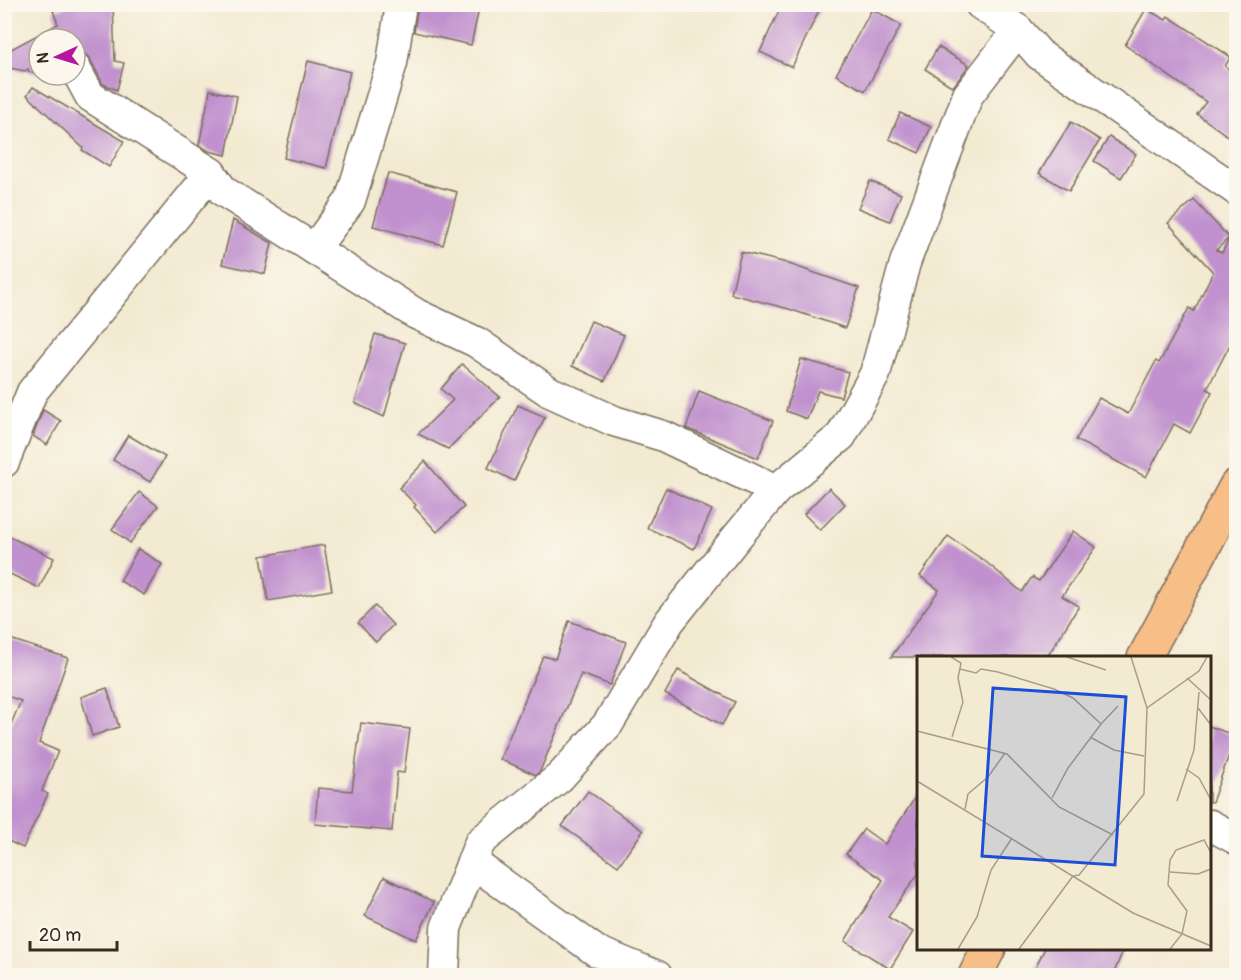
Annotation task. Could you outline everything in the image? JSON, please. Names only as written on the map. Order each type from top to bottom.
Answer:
[{"type":"main road","points":[[1145,656],[1236,486]]},
{"type":"main road","points":[[975,975],[988,950]]},
{"type":"street","points":[[314,249],[350,201],[392,63],[400,4]]},
{"type":"street","points":[[980,4],[1018,30],[1040,55],[1236,190]]},
{"type":"street","points":[[444,975],[446,928],[480,842],[560,777],[608,724],[669,622],[776,490],[841,436],[875,374],[905,263],[968,95],[1018,30]]},
{"type":"street","points":[[85,87],[90,96],[211,173],[223,191],[416,314],[476,342],[550,392],[614,421],[663,435],[776,490]]},
{"type":"street","points":[[4,462],[32,392],[211,173]]},
{"type":"street","points":[[1211,826],[1236,839]]},
{"type":"street","points":[[472,862],[596,951],[657,975]]},
{"type":"building","points":[[71,4],[113,4],[115,61],[124,63],[117,90],[103,84],[87,56],[87,27],[52,27],[58,24],[53,11]]},
{"type":"building","points":[[418,4],[480,4],[471,45],[414,32]]},
{"type":"building","points":[[782,4],[822,4],[792,67],[760,52]]},
{"type":"building","points":[[872,9],[901,25],[865,91],[836,75]]},
{"type":"building","points":[[1146,9],[1166,20],[1168,16],[1231,57],[1225,66],[1236,75],[1236,142],[1197,114],[1206,102],[1125,45]]},
{"type":"building","points":[[27,41],[27,70],[4,67],[4,53]]},
{"type":"building","points":[[938,47],[969,65],[953,87],[925,69]]},
{"type":"building","points":[[308,61],[350,72],[326,168],[284,158]]},
{"type":"building","points":[[33,87],[124,141],[109,167],[82,150],[83,148],[27,95]]},
{"type":"building","points":[[210,90],[237,96],[226,155],[209,151],[199,145]]},
{"type":"building","points":[[900,113],[931,127],[919,153],[889,139]]},
{"type":"building","points":[[1071,122],[1100,140],[1069,191],[1039,173]]},
{"type":"building","points":[[1109,137],[1136,154],[1121,178],[1094,161]]},
{"type":"building","points":[[388,173],[457,192],[443,245],[373,226]]},
{"type":"building","points":[[870,181],[901,194],[890,221],[858,208]]},
{"type":"building","points":[[1194,200],[1229,238],[1216,250],[1222,253],[1236,224],[1236,333],[1207,389],[1212,392],[1190,433],[1174,424],[1146,477],[1076,440],[1099,398],[1128,414],[1156,361],[1159,363],[1189,308],[1194,311],[1213,272],[1168,223]]},
{"type":"building","points":[[233,220],[272,243],[265,274],[222,264]]},
{"type":"building","points":[[741,252],[783,262],[859,288],[845,328],[789,309],[731,294]]},
{"type":"building","points":[[591,321],[624,335],[605,381],[572,366]]},
{"type":"building","points":[[375,334],[405,343],[384,417],[355,403]]},
{"type":"building","points":[[801,359],[848,372],[841,397],[818,391],[807,419],[786,411]]},
{"type":"building","points":[[462,364],[500,397],[448,449],[418,434],[453,400],[441,389]]},
{"type":"building","points":[[699,391],[773,421],[758,458],[686,428]]},
{"type":"building","points":[[518,405],[545,417],[514,481],[488,468]]},
{"type":"building","points":[[43,410],[61,421],[47,445],[33,436]]},
{"type":"building","points":[[128,435],[165,457],[150,482],[113,460]]},
{"type":"building","points":[[425,461],[464,507],[437,532],[399,488]]},
{"type":"building","points":[[666,488],[712,510],[694,549],[647,528]]},
{"type":"building","points":[[829,488],[845,504],[820,530],[804,514]]},
{"type":"building","points":[[139,492],[158,506],[130,543],[112,529]]},
{"type":"building","points":[[1073,531],[1096,547],[1062,596],[1079,606],[1048,656],[891,657],[939,590],[920,576],[948,536],[986,562],[1022,592],[1032,577],[1039,581]]},
{"type":"building","points":[[4,534],[54,558],[39,588],[4,571]]},
{"type":"building","points":[[324,545],[332,590],[268,601],[261,556]]},
{"type":"building","points":[[138,549],[162,564],[144,595],[120,581]]},
{"type":"building","points":[[375,606],[393,625],[376,642],[358,623]]},
{"type":"building","points":[[569,621],[626,642],[610,685],[581,674],[540,771],[536,775],[500,759],[543,656],[555,659]]},
{"type":"building","points":[[4,637],[68,658],[39,743],[58,751],[42,791],[48,794],[23,848],[4,839],[4,740],[21,701],[4,695]]},
{"type":"building","points":[[678,670],[735,702],[722,725],[665,694]]},
{"type":"building","points":[[107,688],[119,727],[92,736],[81,697]]},
{"type":"building","points":[[361,723],[410,729],[404,773],[397,772],[392,831],[315,824],[318,788],[352,791]]},
{"type":"building","points":[[1211,727],[1236,736],[1211,802]]},
{"type":"building","points":[[588,791],[643,831],[618,866],[562,826]]},
{"type":"building","points":[[917,795],[917,875],[888,917],[913,932],[890,969],[845,941],[883,880],[846,854],[864,829],[885,844]]},
{"type":"building","points":[[384,877],[434,902],[416,940],[365,916]]},
{"type":"building","points":[[1044,950],[1123,950],[1113,975],[1032,975]]}]
